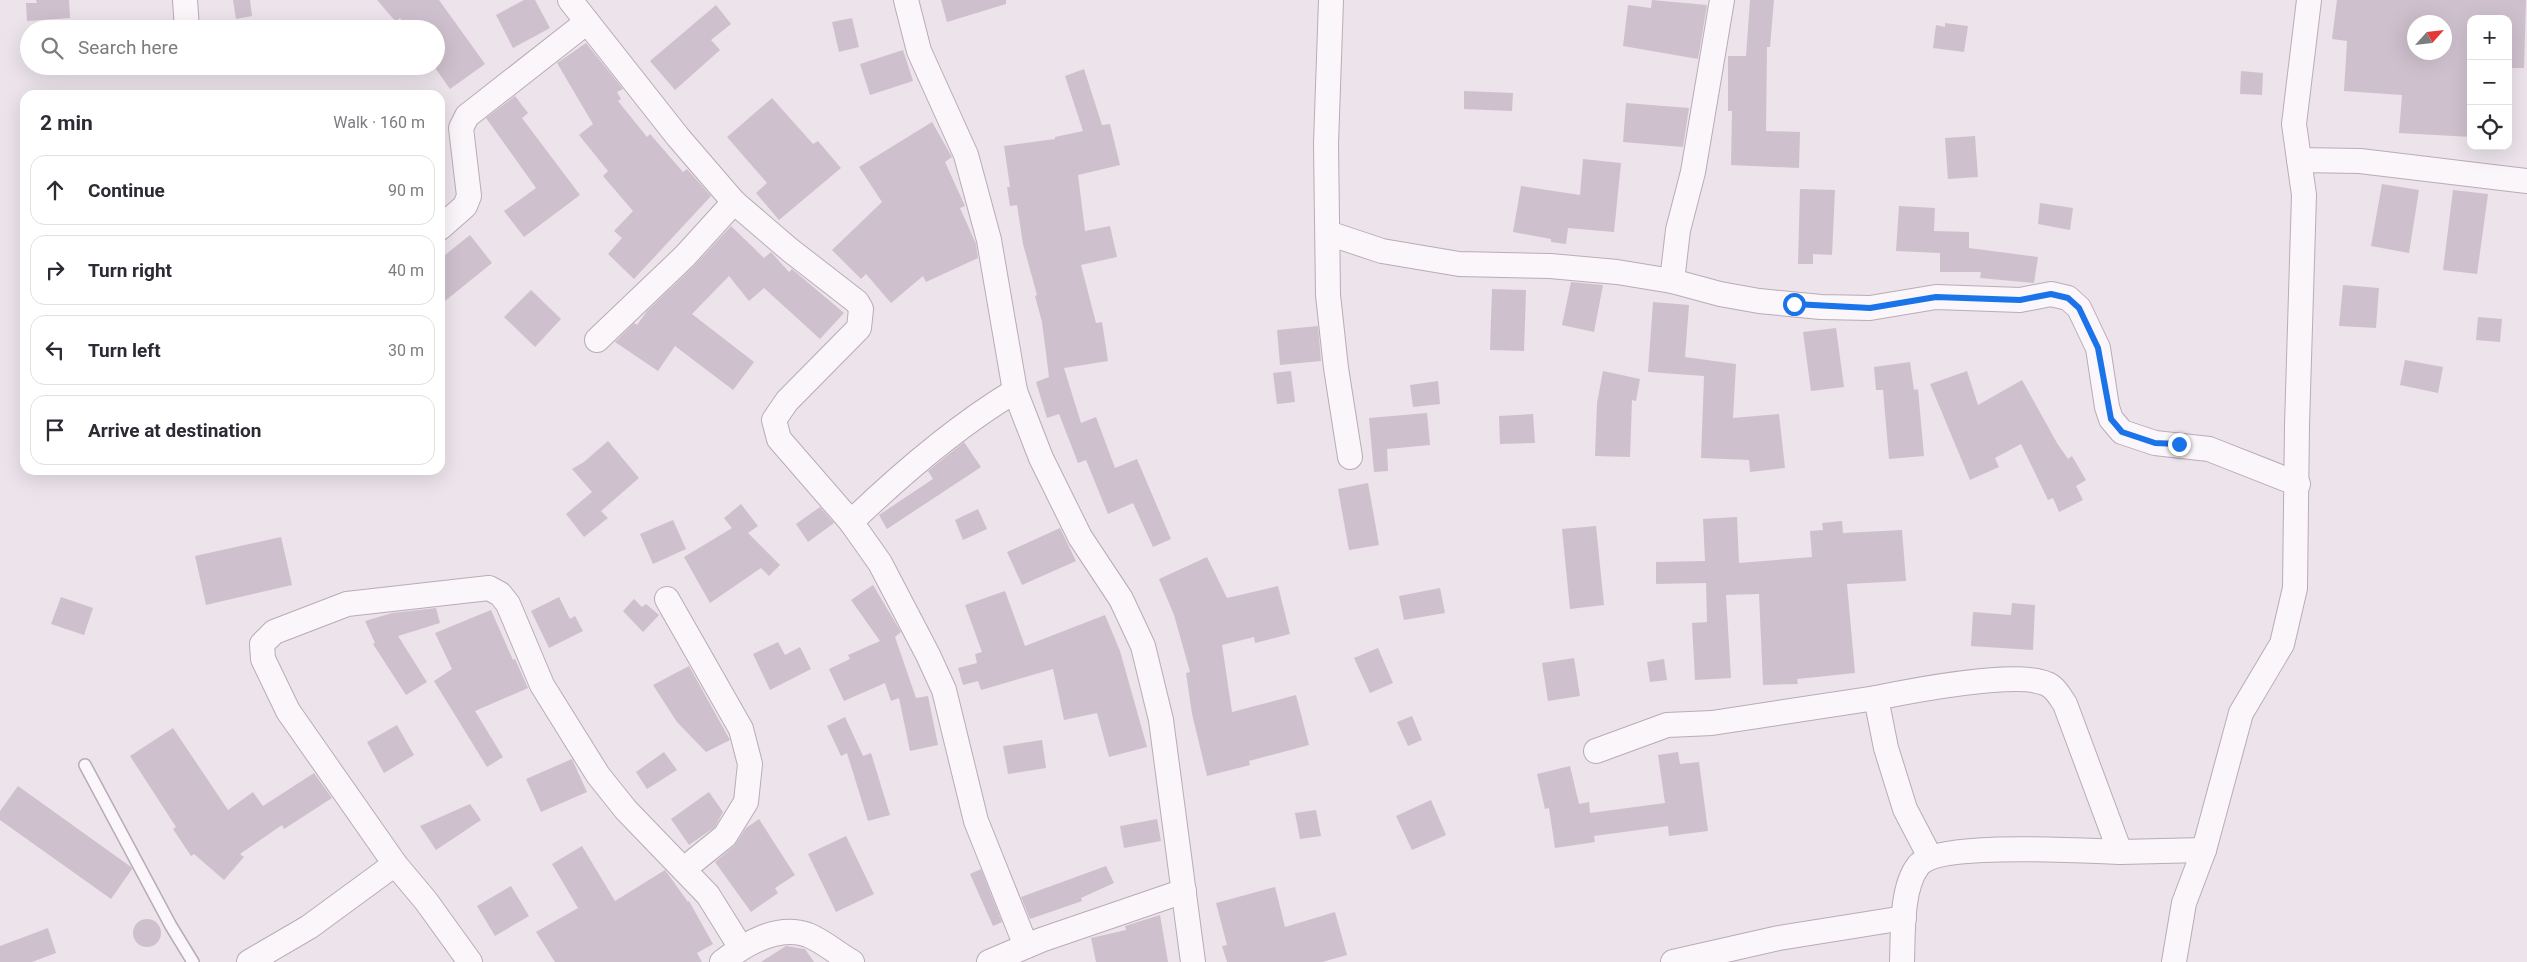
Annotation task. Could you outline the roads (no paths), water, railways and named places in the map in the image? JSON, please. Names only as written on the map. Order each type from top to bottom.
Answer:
[{"type":"street","points":[[185,0],[186,20]]},
{"type":"street","points":[[570,0],[678,137],[734,202],[790,250],[857,302],[861,309],[859,328],[787,401],[774,420],[779,439],[851,522],[893,584],[944,690],[976,821],[1026,946]]},
{"type":"street","points":[[906,0],[920,51],[969,164],[989,240],[1015,391],[1041,458],[1080,537],[1121,599],[1143,646],[1161,720],[1193,962]]},
{"type":"street","points":[[1331,0],[1326,144],[1328,295],[1336,368],[1350,457]]},
{"type":"street","points":[[1672,281],[1678,230],[1696,154],[1722,0]]},
{"type":"street","points":[[2174,962],[2184,903],[2204,850],[2241,714],[2282,644],[2295,588],[2298,484],[2297,425],[2304,195],[2294,124],[2309,0]]},
{"type":"street","points":[[445,224],[465,206],[469,196],[461,128],[466,116],[587,22]]},
{"type":"street","points":[[2299,160],[2360,161],[2527,180]]},
{"type":"street","points":[[597,340],[685,256],[734,202]]},
{"type":"street","points":[[1328,233],[1382,251],[1459,264],[1550,266],[1617,272],[1672,281],[1720,294],[1759,301],[1821,307],[1870,308],[1936,297],[2020,300],[2051,294],[2068,298],[2079,308],[2098,348],[2107,407],[2111,419],[2122,432],[2155,443],[2210,449],[2298,484]]},
{"type":"street","points":[[851,522],[915,464],[993,404],[1015,391]]},
{"type":"street","points":[[470,962],[426,901],[395,864],[288,711],[264,659],[262,644],[274,632],[347,604],[489,588],[500,594],[508,604],[542,685],[598,775],[626,810],[708,895],[741,948]]},
{"type":"street","points":[[667,599],[741,730],[750,764],[746,802],[725,836],[684,869]]},
{"type":"street","points":[[1596,751],[1667,725],[1712,723],[1876,698],[1914,690],[2012,679],[2047,684],[2057,692],[2065,704],[2120,852]]},
{"type":"street","points":[[1876,698],[1886,748],[1905,809],[1930,857]]},
{"type":"street","points":[[1902,962],[1904,918],[1911,877],[1920,864],[1930,857],[2001,849],[2120,852],[2204,850]]},
{"type":"street","points":[[249,962],[309,927],[395,864]]},
{"type":"street","points":[[989,962],[1026,946],[1184,890]]},
{"type":"street","points":[[1673,962],[1779,938],[1904,918]]},
{"type":"street","points":[[722,962],[741,948],[766,936],[786,932],[808,935],[852,962]]},
{"type":"lane","points":[[85,765],[171,926],[193,962]]}]
